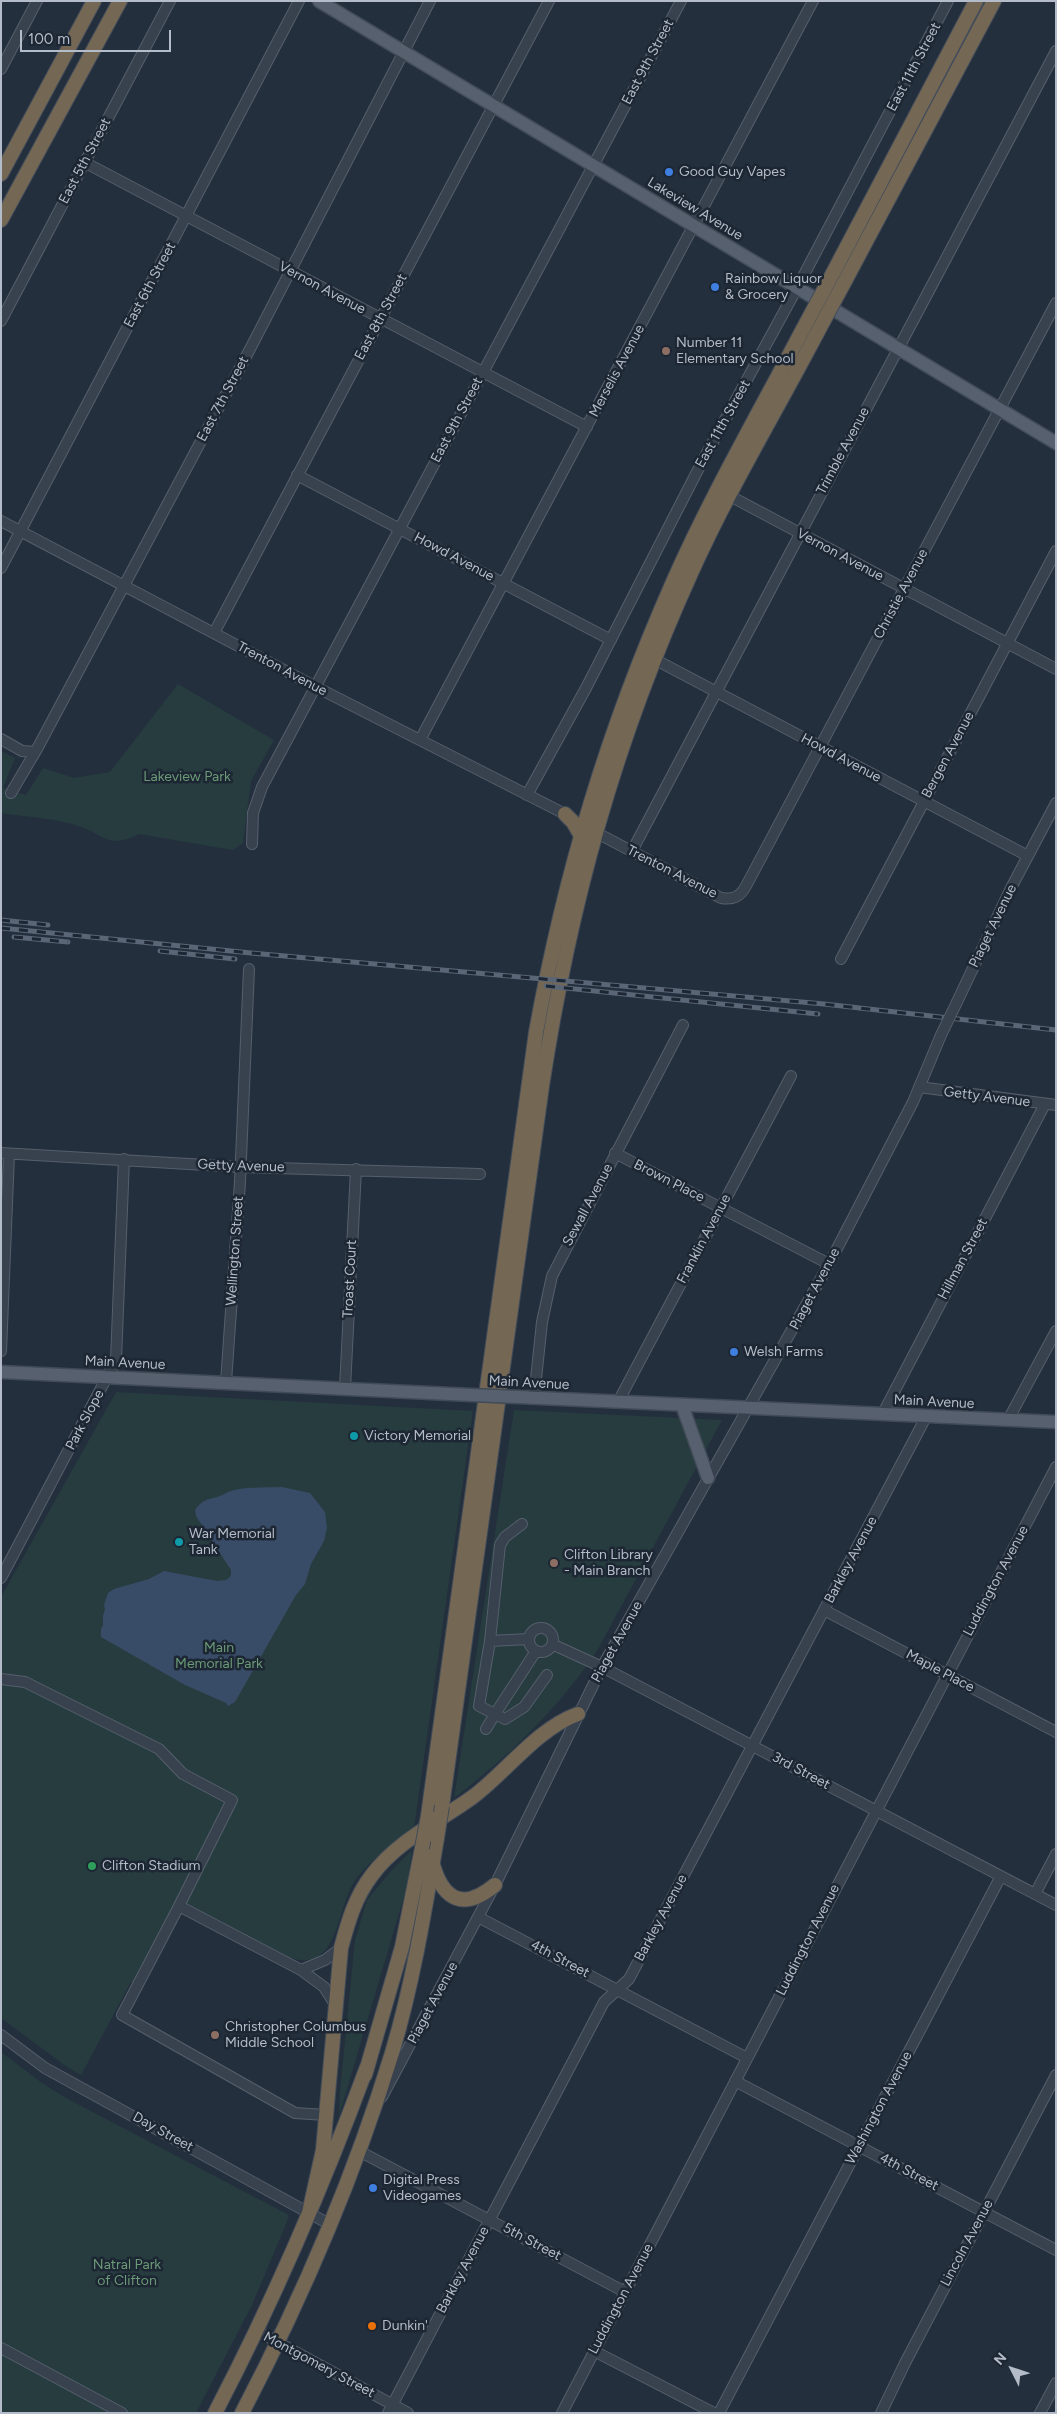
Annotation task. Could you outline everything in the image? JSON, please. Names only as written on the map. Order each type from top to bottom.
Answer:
[{"type":"highway","points":[[1,174],[94,1]]},
{"type":"highway","points":[[1,220],[120,1]]},
{"type":"highway","points":[[371,2115],[392,2051],[408,1987],[433,1864],[556,996],[570,927],[595,832],[620,749],[654,660],[725,493],[803,329],[976,1]]},
{"type":"highway","points":[[359,2151],[353,2148],[349,2141],[367,2067],[402,1947],[428,1816],[536,1032],[551,950],[580,834],[618,716],[643,650],[674,580],[816,335],[994,1]]},
{"type":"highway","points":[[565,814],[573,822],[580,834]]},
{"type":"highway","points":[[308,2213],[323,2150],[341,1948],[349,1918],[358,1898],[373,1873],[387,1858],[474,1795],[540,1736],[562,1720],[578,1714]]},
{"type":"highway","points":[[433,1864],[438,1880],[445,1891],[456,1899],[470,1900],[482,1896],[495,1885]]},
{"type":"highway","points":[[215,2413],[287,2269],[308,2213],[328,2172],[367,2067]]},
{"type":"highway","name":"Piaget Avenue","points":[[242,2413],[278,2344],[359,2151],[371,2115]]},
{"type":"main road","name":"Lakeview Avenue","points":[[319,1],[1056,443]]},
{"type":"main road","name":"Main Avenue","points":[[1,1372],[747,1409],[1056,1422]]},
{"type":"main road","points":[[682,1405],[708,1478]]},
{"type":"street","points":[[1,69],[37,1]]},
{"type":"street","name":"East 5th Street","points":[[1,321],[170,1]]},
{"type":"street","name":"East 6th Street","points":[[1,568],[299,1]]},
{"type":"street","name":"East 7th Street","points":[[11,793],[35,752],[290,270],[430,1]]},
{"type":"street","name":"East 8th Street","points":[[214,633],[549,1]]},
{"type":"street","name":"East 9th Street","points":[[252,844],[253,814],[262,787],[681,1]]},
{"type":"street","name":"Merselis Avenue","points":[[420,740],[813,1]]},
{"type":"street","name":"East 11th Street","points":[[527,795],[611,640],[702,462],[797,288],[948,1]]},
{"type":"street","name":"Trimble Avenue","points":[[632,851],[1056,51]]},
{"type":"street","name":"Vernon Avenue","points":[[84,162],[587,427]]},
{"type":"street","name":"Christie Avenue","points":[[746,886],[1056,303]]},
{"type":"street","name":"Howd Avenue","points":[[297,475],[611,640]]},
{"type":"street","name":"Vernon Avenue","points":[[725,493],[1056,669]]},
{"type":"street","name":"Trenton Avenue","points":[[1,521],[316,687],[565,814]]},
{"type":"street","name":"Bergen Avenue","points":[[841,959],[1056,551]]},
{"type":"street","name":"Howd Avenue","points":[[654,660],[1028,856]]},
{"type":"street","points":[[1,740],[22,750],[35,752]]},
{"type":"street","name":"Piaget Avenue","points":[[371,2115],[495,1885],[602,1667],[829,1264],[919,1087],[941,1035],[1028,856],[1056,803]]},
{"type":"street","name":"Trenton Avenue","points":[[595,832],[721,898],[730,899],[738,897],[746,886]]},
{"type":"street","name":"Wellington Street","points":[[226,1382],[240,1167],[250,969]]},
{"type":"street","name":"Sewall Avenue","points":[[534,1398],[542,1322],[552,1276],[683,1025]]},
{"type":"street","name":"Franklin Avenue","points":[[618,1402],[791,1076]]},
{"type":"street","name":"Getty Avenue","points":[[919,1087],[1056,1105]]},
{"type":"street","name":"Hillman Street","points":[[882,1415],[1045,1104]]},
{"type":"street","name":"Brown Place","points":[[615,1153],[829,1264]]},
{"type":"street","points":[[1,1350],[5,1154]]},
{"type":"street","name":"Getty Avenue","points":[[5,1154],[124,1159],[240,1167],[480,1174]]},
{"type":"street","name":"Park Slope","points":[[1,1578],[116,1360],[124,1159]]},
{"type":"street","name":"Troast Court","points":[[345,1388],[356,1169]]},
{"type":"street","points":[[1008,1420],[1056,1331]]},
{"type":"street","name":"Barkley Avenue","points":[[390,2409],[604,2002],[629,1979],[926,1417]]},
{"type":"street","name":"Luddington Avenue","points":[[562,2413],[1056,1467]]},
{"type":"street","points":[[522,1524],[505,1537],[500,1545],[490,1640],[480,1706],[505,1719],[524,1707],[548,1674]]},
{"type":"street","name":"Maple Place","points":[[824,1610],[1056,1732]]},
{"type":"street","points":[[542,1628],[549,1631],[553,1637],[554,1645],[547,1652],[536,1651],[528,1643],[534,1629],[542,1628]]},
{"type":"street","points":[[490,1640],[529,1638]]},
{"type":"street","name":"3rd Street","points":[[554,1645],[602,1667],[753,1745],[1001,1876]]},
{"type":"street","points":[[486,1728],[536,1651]]},
{"type":"street","points":[[1,1679],[24,1682],[159,1749],[183,1774],[232,1800],[122,2016],[295,2113],[326,2115]]},
{"type":"street","points":[[1035,1894],[1056,1854]]},
{"type":"street","points":[[1001,1876],[1056,1905]]},
{"type":"street","name":"Washington Avenue","points":[[720,2413],[1001,1876]]},
{"type":"street","points":[[179,1906],[301,1970],[324,1988],[336,2006]]},
{"type":"street","name":"4th Street","points":[[478,1916],[747,2058]]},
{"type":"street","points":[[301,1970],[325,1960],[341,1948]]},
{"type":"street","name":"Day Street","points":[[2,2038],[45,2068],[329,2224]]},
{"type":"street","name":"Lincoln Avenue","points":[[881,2413],[1056,2075]]},
{"type":"street","name":"4th Street","points":[[735,2081],[1056,2250]]},
{"type":"street","name":"5th Street","points":[[359,2151],[625,2292]]},
{"type":"street","name":"Montgomery Street","points":[[257,2331],[390,2409],[408,2413]]},
{"type":"street","points":[[1,2348],[122,2413]]},
{"type":"street","points":[[594,2351],[714,2413]]},
{"type":"street","points":[[1040,2413],[1056,2383]]},
{"type":"green space","name":"Lakeview Park","points":[[178,684],[274,740],[251,781],[243,843],[233,850],[139,834],[128,839],[113,841],[70,823],[1,813],[1,751],[15,758],[3,788],[26,795],[43,768],[74,778],[110,772]]},
{"type":"green space","name":"Main Memorial Park","points":[[116,1392],[473,1411],[414,1828],[362,1871],[349,1891],[328,1947],[319,1956],[307,1960],[291,1958],[178,1899],[134,1984],[131,1982],[81,2075],[67,2067],[1,2018],[1,1597]]},
{"type":"green space","points":[[514,1410],[722,1420],[597,1651],[566,1693],[549,1712],[513,1748],[454,1798]]},
{"type":"green space","points":[[412,1850],[408,1883],[339,2116],[355,1940],[367,1900],[391,1871]]},
{"type":"green space","name":"Natral Park of Clifton","points":[[1,2052],[42,2083],[66,2098],[287,2214],[289,2217],[252,2305],[196,2413],[1,2413]]},
{"type":"water","points":[[282,1487],[310,1493],[325,1512],[327,1528],[324,1541],[311,1564],[305,1584],[296,1595],[235,1702],[228,1706],[226,1703],[185,1685],[101,1637],[104,1605],[108,1593],[114,1589],[149,1579],[164,1571],[217,1581],[226,1580],[231,1576],[231,1570],[196,1516],[195,1510],[202,1502],[234,1490]]},
{"type":"railway","points":[[1,920],[48,925]]},
{"type":"railway","points":[[1,928],[251,953],[824,1004],[1056,1030]]},
{"type":"railway","points":[[14,937],[68,942]]},
{"type":"railway","points":[[160,951],[235,959]]},
{"type":"railway","points":[[546,986],[818,1014]]},
{"type":"place","name":"Good Guy Vapes","points":[[669,172]]},
{"type":"place","name":"Rainbow Liquor & Grocery","points":[[715,287]]},
{"type":"place","name":"Number 11 Elementary School","points":[[666,351]]},
{"type":"place","name":"Welsh Farms","points":[[734,1352]]},
{"type":"place","name":"Victory Memorial","points":[[354,1436]]},
{"type":"place","name":"War Memorial Tank","points":[[179,1542]]},
{"type":"place","name":"Clifton Library - Main Branch","points":[[554,1563]]},
{"type":"place","name":"Clifton Stadium","points":[[92,1866]]},
{"type":"place","name":"Christopher Columbus Middle School","points":[[215,2035]]},
{"type":"place","name":"Digital Press Videogames","points":[[373,2188]]},
{"type":"place","name":"Dunkin'","points":[[372,2326]]}]
